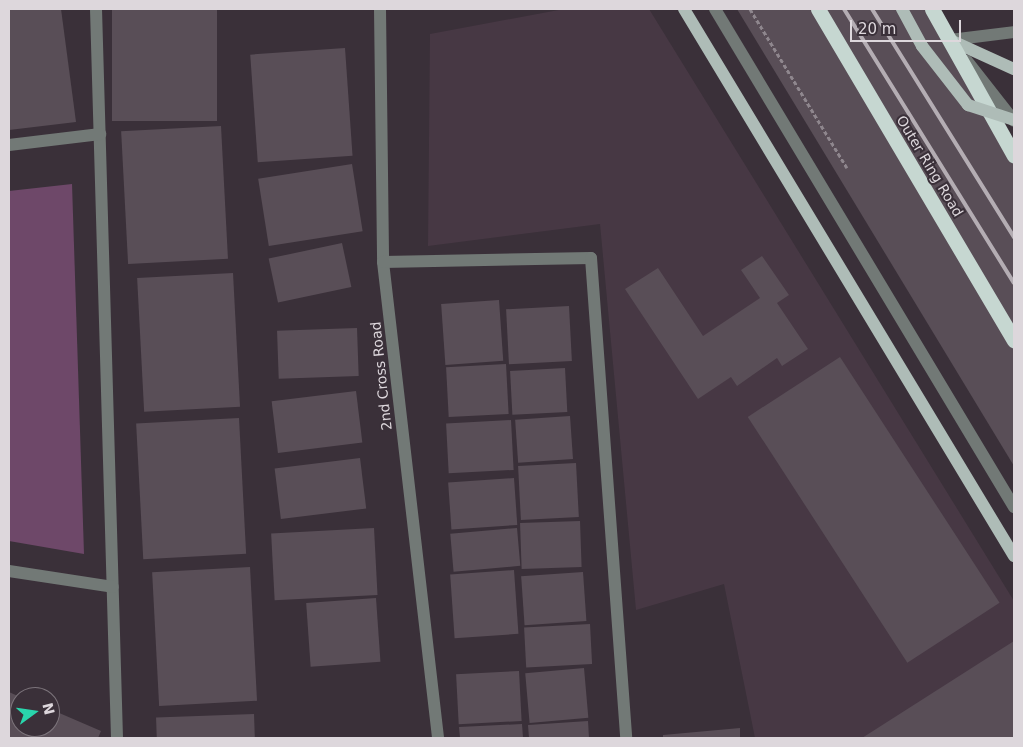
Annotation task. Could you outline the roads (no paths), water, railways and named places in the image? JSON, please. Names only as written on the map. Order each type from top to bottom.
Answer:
[{"type":"highway","name":"Outer Ring Road","points":[[818,9],[1014,340]]},
{"type":"highway","points":[[932,9],[1014,156]]},
{"type":"main road","points":[[684,9],[1014,556]]},
{"type":"main road","points":[[902,9],[922,46],[968,105],[1014,120]]},
{"type":"main road","points":[[950,40],[1014,69]]},
{"type":"street","points":[[96,9],[117,738]]},
{"type":"street","name":"2nd Cross Road","points":[[380,9],[383,262],[438,738]]},
{"type":"street","points":[[715,9],[1014,507]]},
{"type":"street","points":[[950,40],[1014,32]]},
{"type":"street","points":[[950,40],[1014,120]]},
{"type":"street","points":[[9,145],[100,134]]},
{"type":"street","points":[[383,262],[591,258],[626,738]]},
{"type":"street","points":[[9,571],[113,587]]},
{"type":"railway","points":[[844,9],[1014,283]]},
{"type":"railway","points":[[872,9],[1014,237]]}]
